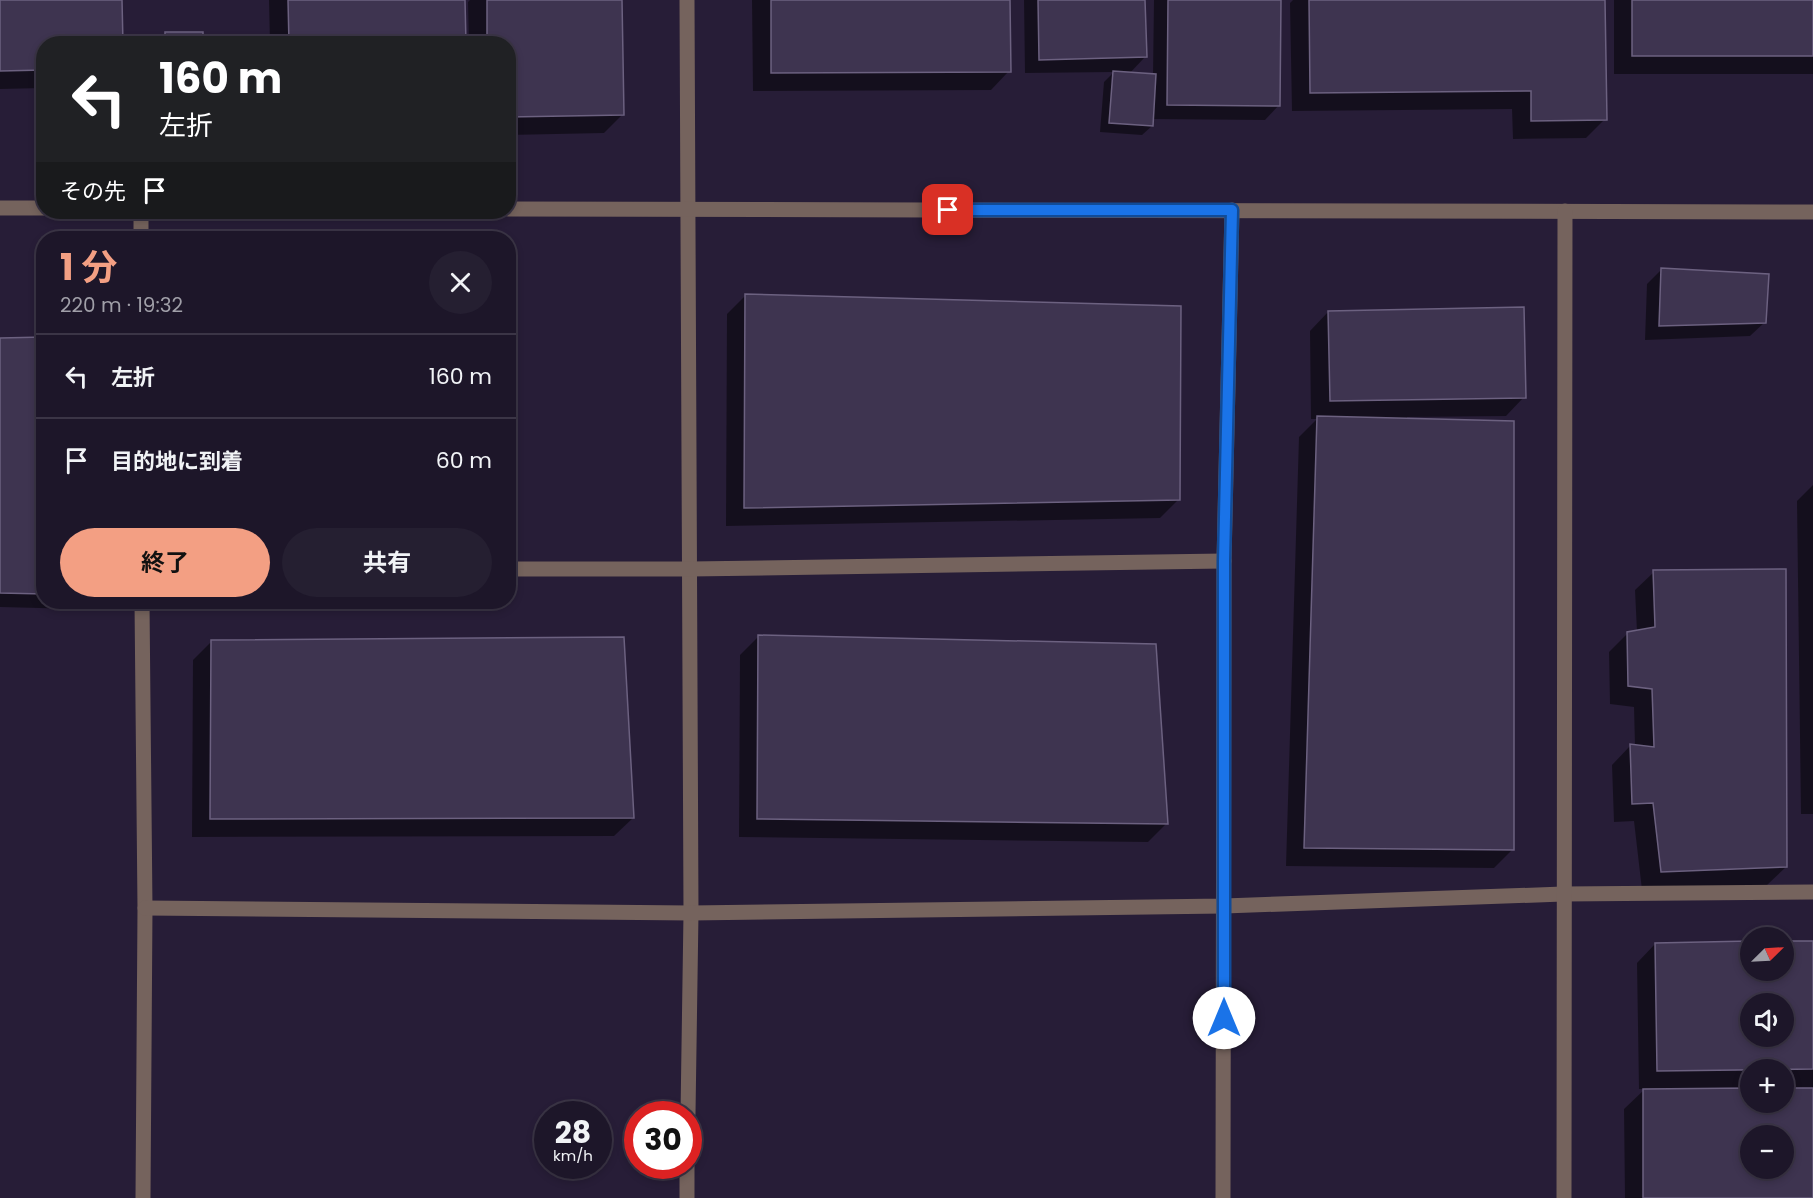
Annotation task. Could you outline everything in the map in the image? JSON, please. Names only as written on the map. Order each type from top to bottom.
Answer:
[{"type":"street","points":[[687,0],[691,913],[688,1101]]},
{"type":"street","points":[[0,208],[36,208]]},
{"type":"street","points":[[516,209],[1813,212]]},
{"type":"street","points":[[1223,1198],[1224,561],[1232,210]]},
{"type":"street","points":[[1564,1198],[1565,211]]},
{"type":"street","points":[[516,569],[690,569],[1224,561]]},
{"type":"street","points":[[142,609],[145,908],[143,1198]]},
{"type":"street","points":[[145,908],[691,913],[1224,906],[1563,894],[1813,892]]},
{"type":"street","points":[[687,1179],[687,1198]]},
{"type":"building","points":[[0,0],[122,0],[123,36],[36,36],[36,70],[0,71]]},
{"type":"building","points":[[288,0],[465,0],[466,36],[289,36]]},
{"type":"building","points":[[487,0],[622,0],[624,115],[516,117],[516,36],[487,36]]},
{"type":"building","points":[[771,0],[1010,0],[1011,72],[771,73]]},
{"type":"building","points":[[1038,0],[1145,0],[1147,57],[1039,60]]},
{"type":"building","points":[[1168,0],[1281,0],[1280,106],[1167,105]]},
{"type":"building","points":[[1309,0],[1605,0],[1607,120],[1531,121],[1531,91],[1310,93]]},
{"type":"building","points":[[1632,0],[1813,0],[1813,56],[1632,56]]},
{"type":"building","points":[[165,32],[203,32],[203,36],[165,36]]},
{"type":"building","points":[[1113,71],[1156,74],[1153,126],[1109,123]]},
{"type":"building","points":[[1661,268],[1769,274],[1766,323],[1659,326]]},
{"type":"building","points":[[745,294],[1181,306],[1180,500],[744,508]]},
{"type":"building","points":[[1524,307],[1526,398],[1330,401],[1328,311]]},
{"type":"building","points":[[36,337],[36,594],[0,593],[0,338]]},
{"type":"building","points":[[1317,416],[1514,421],[1514,850],[1304,848]]},
{"type":"building","points":[[1786,569],[1787,867],[1661,872],[1653,803],[1632,804],[1630,744],[1654,747],[1652,689],[1628,686],[1627,632],[1655,627],[1653,570]]},
{"type":"building","points":[[758,635],[1156,644],[1168,824],[757,819]]},
{"type":"building","points":[[624,637],[634,818],[210,819],[211,640]]},
{"type":"building","points":[[1740,941],[1740,981],[1794,981],[1794,941],[1813,941],[1813,1069],[1794,1069],[1794,1059],[1740,1059],[1740,1070],[1657,1071],[1655,943]]},
{"type":"building","points":[[1740,1088],[1740,1113],[1794,1113],[1794,1088],[1813,1088],[1813,1198],[1643,1198],[1643,1089]]},
{"type":"route","points":[[948,210],[1232,210],[1224,561],[1224,1018]]}]
